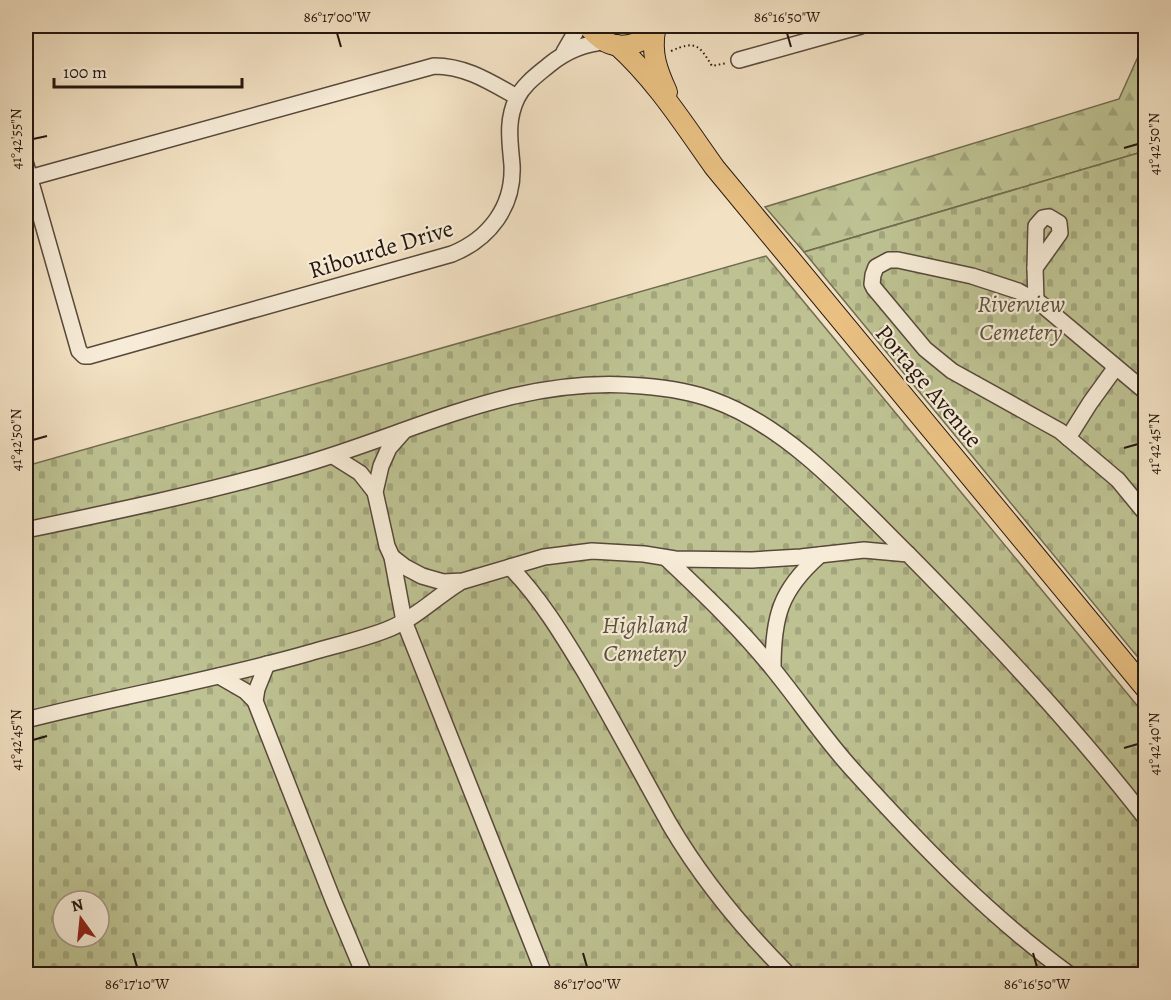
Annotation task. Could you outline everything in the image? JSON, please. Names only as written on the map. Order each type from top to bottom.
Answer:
[{"type":"main road","name":"Portage Avenue","points":[[588,26],[629,56],[677,114],[715,168],[1146,689]]},
{"type":"main road","name":"Portage Avenue","points":[[657,28],[652,45],[654,58],[677,114]]},
{"type":"main road","points":[[612,44],[632,44],[645,39],[657,28]]},
{"type":"street","name":"Ribourde Drive","points":[[564,52],[579,26]]},
{"type":"street","points":[[739,60],[861,26]]},
{"type":"street","name":"Ribourde Drive","points":[[27,172],[79,351],[84,356],[89,356],[467,248],[490,230],[503,211],[509,196],[512,173],[509,126],[518,97],[528,81],[564,52],[592,42],[612,44]]},
{"type":"street","points":[[27,172],[434,66],[454,67],[473,73],[518,97]]},
{"type":"street","points":[[1146,392],[1036,301],[1018,291],[972,276],[898,260],[882,262],[876,267],[873,275],[874,288],[937,360],[962,377],[1060,431],[1118,480],[1146,514]]},
{"type":"street","points":[[1035,268],[1036,301]]},
{"type":"street","points":[[1068,438],[1116,367]]},
{"type":"street","points":[[26,530],[177,498],[333,456],[447,414],[550,388],[620,384],[663,387],[693,394],[727,406],[790,443],[815,462],[908,554],[1036,688],[1146,819]]},
{"type":"street","points":[[405,430],[389,448],[381,466],[375,492],[387,546],[392,557],[404,621],[544,975]]},
{"type":"street","points":[[333,456],[360,473],[375,492]]},
{"type":"street","points":[[26,720],[219,676],[360,638],[391,628],[416,615],[444,592],[463,581],[544,557],[592,551],[666,558],[752,560],[864,550],[908,554]]},
{"type":"street","points":[[773,668],[775,623],[780,607],[789,590],[806,568],[820,555]]},
{"type":"street","points":[[392,557],[422,576],[443,582],[463,581]]},
{"type":"street","points":[[666,558],[710,599],[773,668],[851,769],[943,865],[999,920],[1069,975]]},
{"type":"street","points":[[510,567],[543,606],[564,638],[702,875],[724,906],[788,975]]},
{"type":"street","points":[[255,701],[267,664]]},
{"type":"street","points":[[219,676],[244,691],[255,701],[364,975]]},
{"type":"path","points":[[667,52],[684,45],[692,45],[700,48],[712,66],[739,60]]},
{"type":"green space","points":[[1145,41],[1145,151],[804,252],[765,207],[1119,99]]},
{"type":"green space","name":"Riverview Cemetery","points":[[1145,151],[1145,666],[804,252]]},
{"type":"green space","name":"Highland Cemetery","points":[[766,256],[1145,715],[1145,974],[26,974],[26,466]]}]
